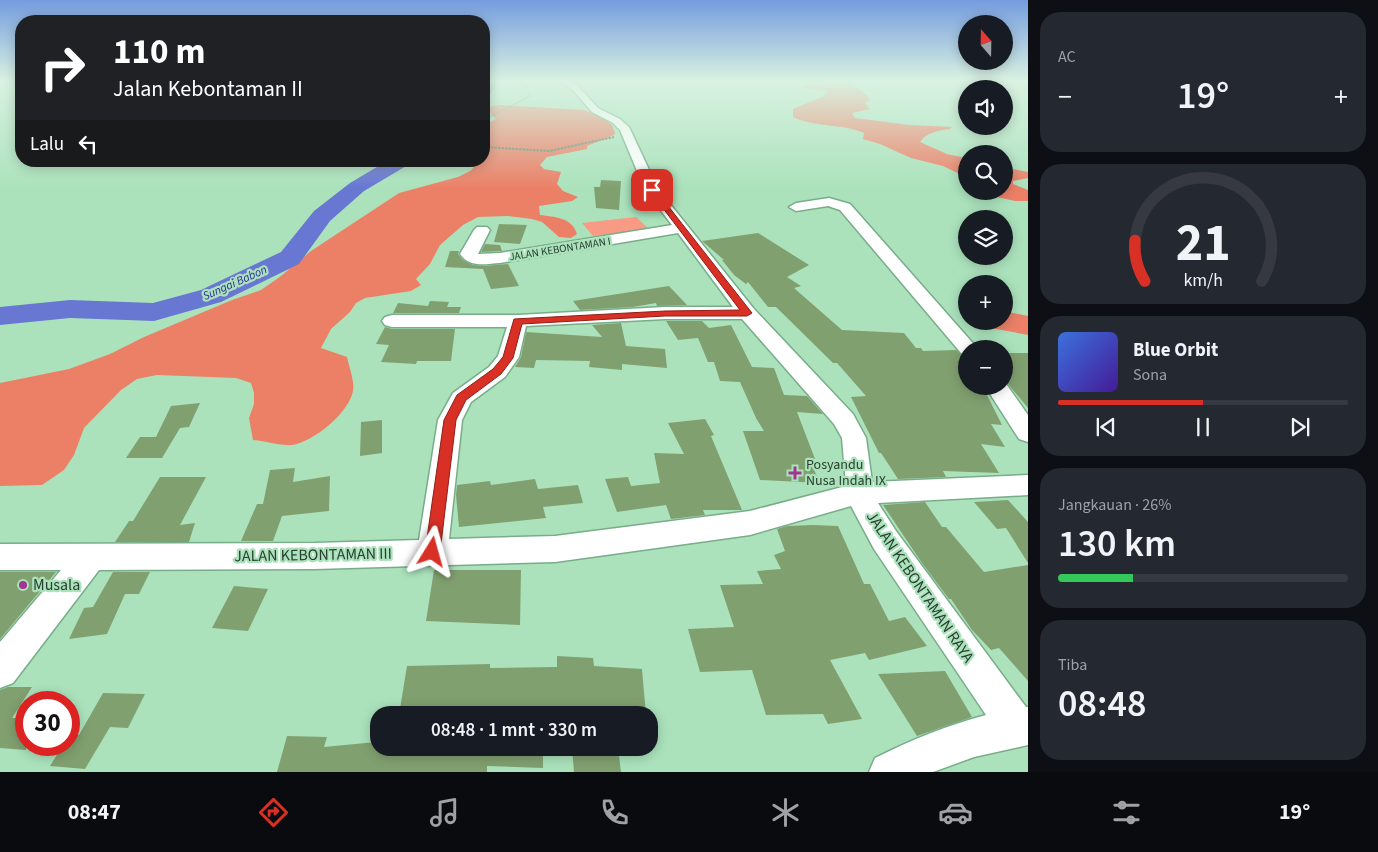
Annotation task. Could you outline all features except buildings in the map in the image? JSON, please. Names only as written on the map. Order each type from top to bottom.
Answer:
[{"type":"street","points":[[607,116],[620,123],[628,134]]},
{"type":"street","name":"JALAN KEBONTAMAN RAYA","points":[[628,134],[646,179],[682,228],[747,313],[844,420],[854,438],[860,493],[869,514],[885,540],[1023,727],[964,742],[913,760],[889,772]]},
{"type":"street","points":[[796,207],[829,202],[845,207],[960,340]]},
{"type":"street","name":"JALAN KEBONTAMAN I","points":[[482,230],[468,254],[474,259],[500,258],[682,228]]},
{"type":"street","points":[[392,321],[518,321],[665,314],[747,313]]},
{"type":"street","points":[[432,552],[450,420],[461,398],[497,372],[508,358],[518,321]]},
{"type":"street","points":[[1002,395],[1028,433]]},
{"type":"street","name":"JALAN KEBONTAMAN III","points":[[0,557],[314,556],[555,549],[758,521],[860,493],[1028,485]]},
{"type":"street","points":[[0,670],[91,557]]},
{"type":"path","points":[[490,147],[549,151],[628,134]]},
{"type":"shaded area","points":[[493,116],[599,116],[612,125],[614,135],[587,146],[587,149],[547,157],[540,165],[544,169],[561,172],[557,184],[563,191],[578,197],[572,201],[539,206],[540,215],[557,217],[567,221],[575,228],[577,234],[571,238],[559,237],[542,222],[532,219],[508,216],[478,217],[463,225],[440,245],[430,264],[416,279],[421,285],[411,291],[365,298],[356,303],[350,312],[331,329],[321,348],[347,357],[353,379],[353,391],[350,400],[329,425],[310,438],[292,445],[253,440],[249,418],[254,404],[254,393],[251,383],[236,378],[157,375],[137,379],[121,390],[84,428],[74,455],[64,470],[42,485],[0,486],[0,383],[69,369],[110,354],[144,337],[232,300],[261,290],[311,251],[399,193],[458,177],[474,167],[490,167],[490,122],[496,119]]},
{"type":"shaded area","points":[[793,116],[854,116],[855,118],[909,125],[952,127],[929,134],[920,142],[947,154],[958,156],[958,173],[943,166],[911,158],[880,144],[863,139],[864,133],[802,120]]},
{"type":"shaded area","points":[[1013,169],[1028,172],[1028,178],[1013,181]]},
{"type":"shaded area","points":[[1013,184],[1028,190],[1028,201],[1010,200],[1013,200]]},
{"type":"shaded area","points":[[636,217],[649,229],[593,236],[582,223]]},
{"type":"shaded area","points":[[1013,313],[1028,316],[1028,335],[1002,330],[1013,330]]},
{"type":"waterway","name":"Sungai Babon","points":[[0,316],[70,309],[154,312],[211,296],[290,258],[322,216],[357,187],[391,167]]},
{"type":"place","name":"Posyandu Nusa Indah IX","points":[[795,473]]},
{"type":"place","name":"Musala","points":[[23,585]]},
{"type":"route","points":[[432,552],[450,420],[461,398],[497,372],[508,358],[518,321],[665,314],[747,313],[652,190]]}]
